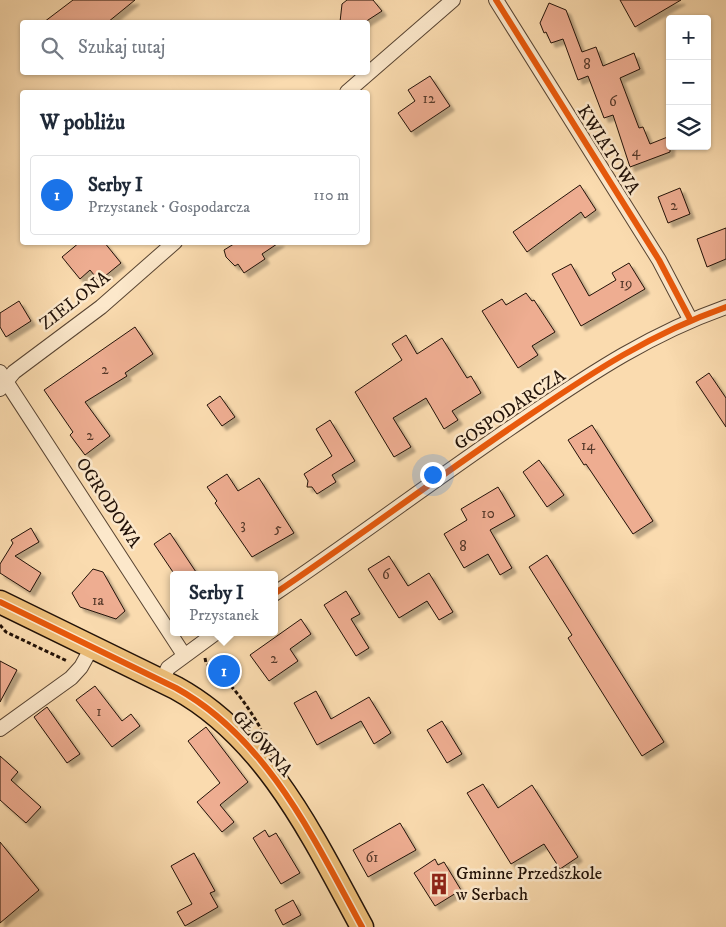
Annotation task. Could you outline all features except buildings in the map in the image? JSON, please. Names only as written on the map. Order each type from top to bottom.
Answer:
[{"type":"main road","name":"GŁÓWNA","points":[[0,602],[162,681],[194,698],[221,718],[253,750],[283,790],[362,927]]},
{"type":"street","points":[[370,72],[453,0]]},
{"type":"street","name":"KWIATOWA","points":[[496,0],[659,260],[690,320]]},
{"type":"street","points":[[349,90],[367,75]]},
{"type":"street","name":"ZIELONA","points":[[2,381],[101,307],[172,245]]},
{"type":"street","name":"GOSPODARCZA","points":[[278,591],[476,451],[581,380],[645,341],[690,320],[726,307]]},
{"type":"street","name":"OGRODOWA","points":[[2,381],[170,634]]},
{"type":"street","name":"OGRODOWA","points":[[171,636],[184,655]]},
{"type":"street","points":[[162,681],[168,668],[211,636]]},
{"type":"street","points":[[0,729],[71,678],[81,667],[92,647]]},
{"type":"path","points":[[0,624],[6,632],[81,667]]},
{"type":"cycle path","points":[[496,0],[659,260],[690,319]]},
{"type":"cycle path","points":[[278,591],[576,384],[648,341],[699,317],[726,307]]},
{"type":"cycle path","points":[[0,602],[176,688],[208,709],[237,734],[262,762],[285,793],[306,826],[362,927]]},
{"type":"place","name":"Serby I","points":[[224,671]]},
{"type":"place","name":"Gminne Przedszkole w Serbach","points":[[439,884]]}]
